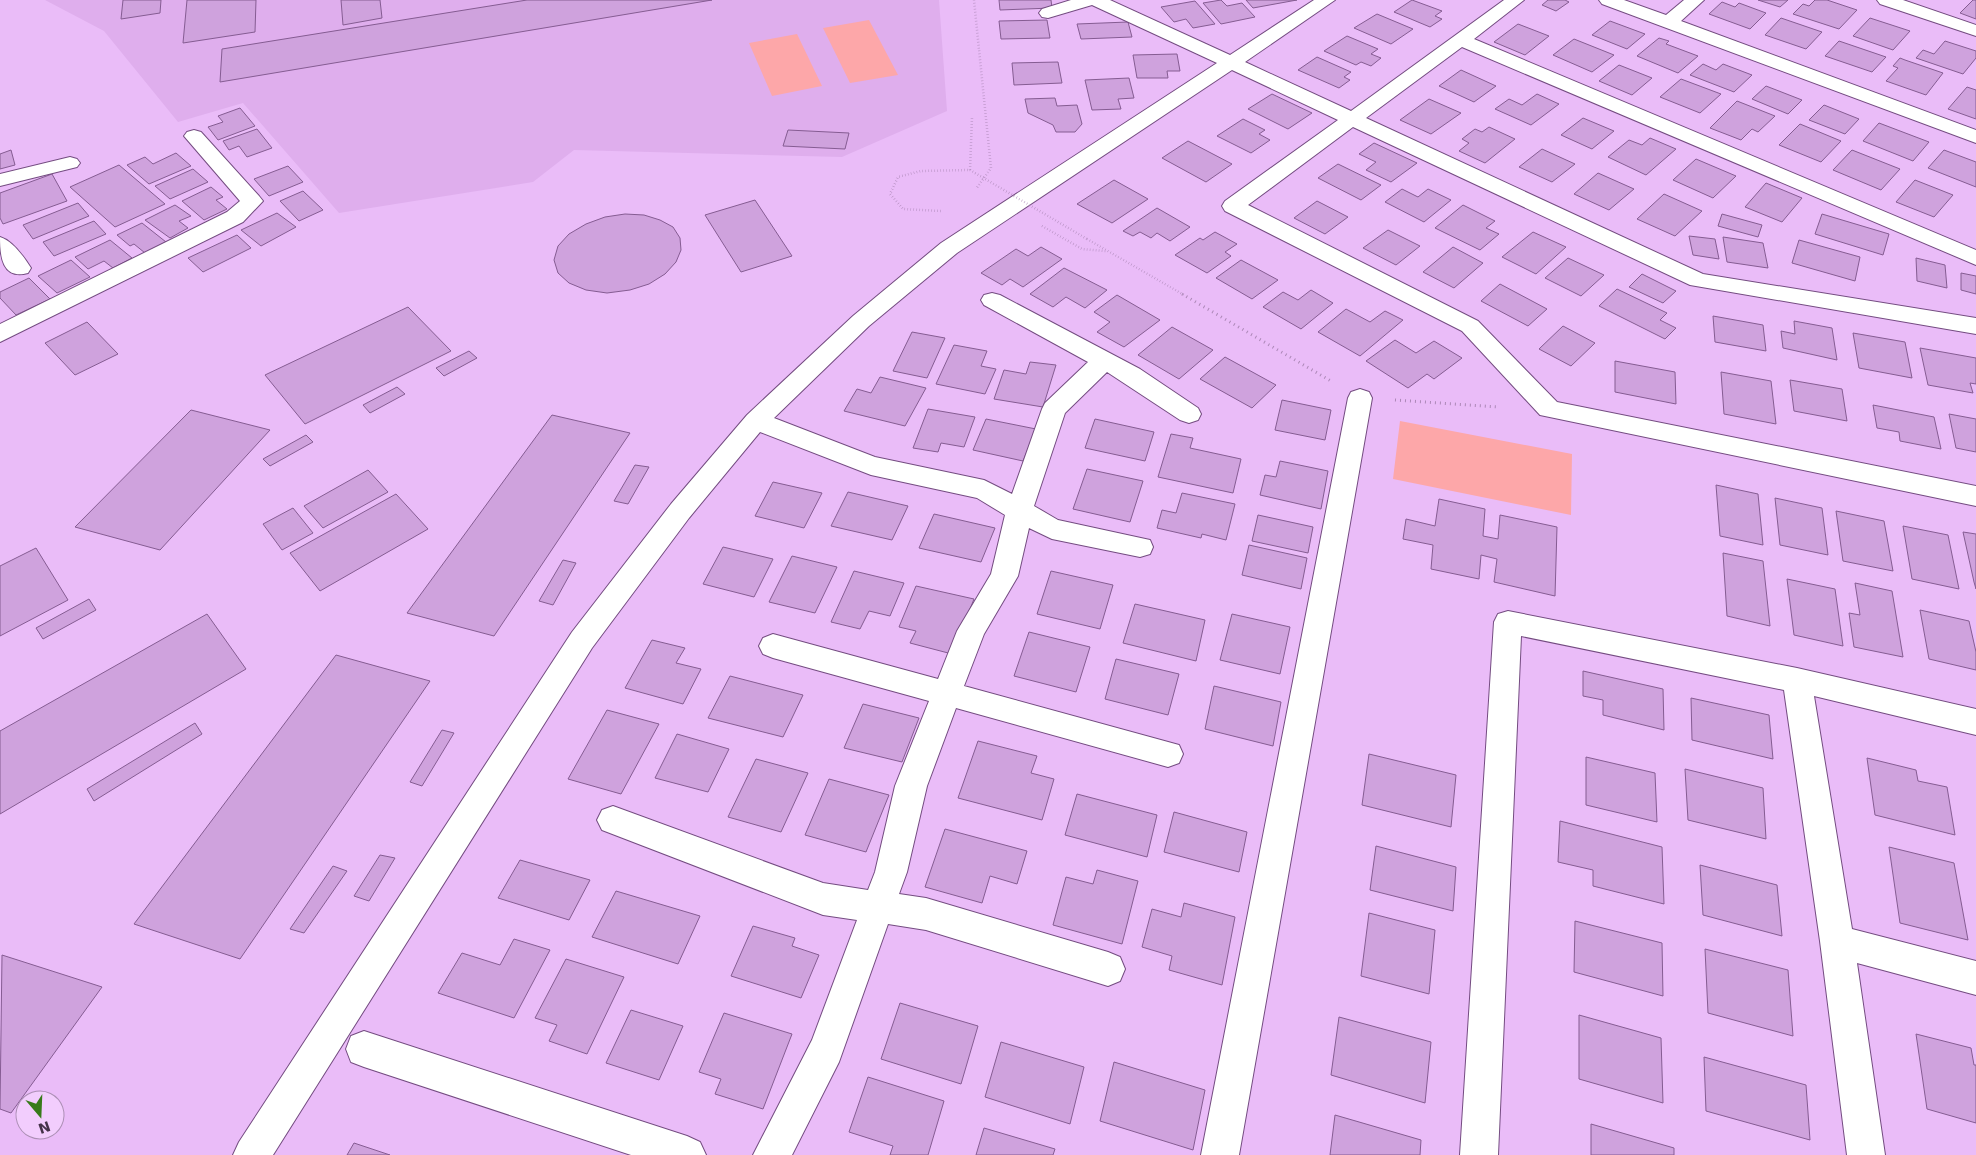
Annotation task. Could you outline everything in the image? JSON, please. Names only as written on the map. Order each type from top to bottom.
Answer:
[{"type":"street","points":[[1048,14],[1089,0]]},
{"type":"street","points":[[1096,0],[1350,120],[1698,280],[1976,326]]},
{"type":"street","points":[[252,1155],[582,640],[680,511],[756,422],[861,321],[949,248],[1326,0]]},
{"type":"street","points":[[1515,0],[1232,206],[1470,326],[1549,410],[1976,496]]},
{"type":"street","points":[[1608,0],[1976,137]]},
{"type":"street","points":[[1668,22],[1695,0]]},
{"type":"street","points":[[1886,0],[1976,31]]},
{"type":"street","points":[[1461,40],[1976,258]]},
{"type":"street","points":[[0,334],[235,217],[252,201],[194,136]]},
{"type":"street","points":[[0,180],[70,163]]},
{"type":"street","points":[[0,244],[20,268]]},
{"type":"street","points":[[992,300],[1131,375],[1189,414]]},
{"type":"street","points":[[772,1155],[826,1049],[891,872],[911,786],[971,631],[1004,576],[1019,512],[1054,409],[1104,360]]},
{"type":"street","points":[[1220,1155],[1360,398]]},
{"type":"street","points":[[756,422],[871,466],[984,490],[1019,512],[1052,529],[1140,547]]},
{"type":"street","points":[[1479,1155],[1508,622],[1797,680],[1976,722]]},
{"type":"street","points":[[773,646],[1168,754]]},
{"type":"street","points":[[1797,680],[1837,941],[1866,1155]]},
{"type":"street","points":[[613,820],[823,899],[926,914],[1108,969]]},
{"type":"street","points":[[1837,941],[1976,978]]},
{"type":"street","points":[[364,1049],[687,1155]]},
{"type":"path","points":[[974,0],[991,168],[975,190]]},
{"type":"path","points":[[970,170],[972,116]]},
{"type":"path","points":[[947,207],[940,212],[903,209],[890,194],[898,177],[921,171],[970,170],[1360,398],[1549,410]]},
{"type":"path","points":[[1036,223],[1082,249],[1110,252]]},
{"type":"shaded area","points":[[45,0],[939,0],[947,111],[842,157],[574,150],[533,182],[339,213],[243,103],[178,122],[104,31]]},
{"type":"shaded area","points":[[869,20],[898,75],[850,83],[823,28]]},
{"type":"shaded area","points":[[797,34],[822,86],[772,96],[749,43]]},
{"type":"shaded area","points":[[1400,421],[1572,454],[1571,515],[1393,479]]},
{"type":"building","points":[[123,0],[161,0],[160,13],[121,19]]},
{"type":"building","points":[[187,0],[256,0],[255,32],[183,43]]},
{"type":"building","points":[[341,0],[380,0],[382,18],[343,25]]},
{"type":"building","points":[[527,0],[712,0],[220,82],[222,49]]},
{"type":"building","points":[[999,0],[1051,0],[1052,8],[1000,10]]},
{"type":"building","points":[[1221,0],[1227,6],[1242,3],[1255,17],[1221,24],[1203,3]]},
{"type":"building","points":[[1246,0],[1297,0],[1253,8]]},
{"type":"building","points":[[1412,0],[1442,11],[1435,16],[1442,19],[1430,27],[1394,12]]},
{"type":"building","points":[[1548,0],[1565,0],[1569,2],[1556,11],[1542,5]]},
{"type":"building","points":[[1758,0],[1788,0],[1780,7]]},
{"type":"building","points":[[1815,0],[1827,0],[1857,10],[1839,29],[1793,14],[1803,4],[1809,6]]},
{"type":"building","points":[[1973,0],[1976,0],[1976,19],[1960,13]]},
{"type":"building","points":[[1195,1],[1215,24],[1193,28],[1186,19],[1174,22],[1161,7]]},
{"type":"building","points":[[1722,2],[1735,7],[1739,3],[1766,13],[1750,29],[1709,14]]},
{"type":"building","points":[[1377,14],[1413,29],[1391,44],[1354,28]]},
{"type":"building","points":[[1781,18],[1822,32],[1806,49],[1765,35]]},
{"type":"building","points":[[1870,18],[1910,31],[1893,50],[1853,36]]},
{"type":"building","points":[[1047,20],[1050,38],[1001,39],[999,21]]},
{"type":"building","points":[[1610,21],[1645,34],[1627,49],[1592,35]]},
{"type":"building","points":[[1128,22],[1132,37],[1081,39],[1077,24]]},
{"type":"building","points":[[1518,24],[1549,36],[1525,55],[1494,42]]},
{"type":"building","points":[[1347,36],[1378,49],[1371,54],[1381,58],[1371,66],[1361,62],[1356,65],[1324,51]]},
{"type":"building","points":[[1659,38],[1669,41],[1666,44],[1698,56],[1678,73],[1637,56]]},
{"type":"building","points":[[1574,39],[1614,55],[1592,72],[1553,55]]},
{"type":"building","points":[[1839,41],[1886,57],[1872,72],[1825,56]]},
{"type":"building","points":[[1945,41],[1976,51],[1976,58],[1963,74],[1916,58],[1923,50],[1934,54]]},
{"type":"building","points":[[1177,54],[1180,71],[1167,71],[1168,78],[1137,78],[1133,55]]},
{"type":"building","points":[[1317,57],[1351,72],[1344,77],[1350,80],[1339,88],[1298,70]]},
{"type":"building","points":[[1900,58],[1943,73],[1926,95],[1886,81],[1898,68],[1893,66]]},
{"type":"building","points":[[1058,62],[1062,83],[1014,85],[1012,63]]},
{"type":"building","points":[[1703,64],[1716,70],[1723,64],[1752,75],[1734,92],[1690,75]]},
{"type":"building","points":[[1619,65],[1652,78],[1632,95],[1599,81]]},
{"type":"building","points":[[1461,70],[1496,86],[1474,102],[1439,86]]},
{"type":"building","points":[[1129,78],[1134,98],[1118,99],[1121,109],[1092,110],[1085,80]]},
{"type":"building","points":[[1681,79],[1721,94],[1700,113],[1660,97]]},
{"type":"building","points":[[1766,86],[1802,100],[1788,114],[1752,99]]},
{"type":"building","points":[[1967,87],[1976,90],[1976,119],[1948,109]]},
{"type":"building","points":[[1272,94],[1312,113],[1288,129],[1248,109]]},
{"type":"building","points":[[1537,94],[1559,104],[1531,125],[1495,109],[1509,99],[1522,105]]},
{"type":"building","points":[[1055,98],[1057,106],[1077,105],[1082,124],[1075,132],[1056,132],[1053,125],[1028,113],[1025,99]]},
{"type":"building","points":[[1429,99],[1461,113],[1431,134],[1400,120]]},
{"type":"building","points":[[1737,101],[1775,116],[1758,132],[1752,129],[1741,140],[1710,128]]},
{"type":"building","points":[[1824,105],[1859,119],[1845,134],[1809,120]]},
{"type":"building","points":[[240,108],[255,126],[218,140],[208,127],[223,122],[218,116]]},
{"type":"building","points":[[1583,118],[1614,131],[1592,149],[1561,135]]},
{"type":"building","points":[[1243,119],[1265,130],[1259,134],[1270,140],[1251,153],[1217,136]]},
{"type":"building","points":[[1879,123],[1929,142],[1913,161],[1863,141]]},
{"type":"building","points":[[1800,124],[1841,141],[1821,162],[1779,145]]},
{"type":"building","points":[[1489,127],[1515,139],[1485,163],[1459,151],[1469,143],[1462,139],[1475,129],[1482,132]]},
{"type":"building","points":[[257,129],[272,148],[247,157],[239,146],[229,150],[223,141]]},
{"type":"building","points":[[788,130],[849,133],[845,149],[783,146]]},
{"type":"building","points":[[1650,138],[1676,149],[1646,175],[1608,157],[1629,140],[1642,145]]},
{"type":"building","points":[[1188,141],[1232,164],[1206,182],[1162,158]]},
{"type":"building","points":[[1374,143],[1417,163],[1391,182],[1366,170],[1376,162],[1359,154]]},
{"type":"building","points":[[1542,149],[1575,164],[1552,182],[1519,167]]},
{"type":"building","points":[[11,150],[15,165],[0,169],[0,154]]},
{"type":"building","points":[[1852,150],[1900,169],[1881,190],[1833,170]]},
{"type":"building","points":[[1944,150],[1976,162],[1976,187],[1928,168]]},
{"type":"building","points":[[176,153],[191,166],[149,184],[127,165],[145,157],[153,164]]},
{"type":"building","points":[[1696,159],[1736,176],[1713,198],[1673,180]]},
{"type":"building","points":[[1338,164],[1381,185],[1361,200],[1318,178]]},
{"type":"building","points":[[119,165],[165,204],[115,227],[70,187]]},
{"type":"building","points":[[288,166],[303,182],[269,196],[254,179]]},
{"type":"building","points":[[193,169],[208,182],[170,199],[155,186]]},
{"type":"building","points":[[1598,173],[1634,189],[1609,210],[1574,194]]},
{"type":"building","points":[[52,174],[67,201],[3,224],[0,218],[0,193]]},
{"type":"building","points":[[1114,180],[1148,199],[1112,223],[1077,204]]},
{"type":"building","points":[[1915,180],[1953,195],[1934,217],[1896,202]]},
{"type":"building","points":[[1766,183],[1802,198],[1782,222],[1745,207]]},
{"type":"building","points":[[211,187],[223,197],[216,200],[227,209],[204,220],[182,201]]},
{"type":"building","points":[[1402,189],[1418,197],[1428,189],[1451,200],[1424,222],[1385,202]]},
{"type":"building","points":[[303,191],[323,210],[299,221],[280,201]]},
{"type":"building","points":[[1664,194],[1702,211],[1675,236],[1637,219]]},
{"type":"building","points":[[755,200],[792,256],[741,272],[705,215]]},
{"type":"building","points":[[1317,201],[1348,217],[1325,234],[1294,218]]},
{"type":"building","points":[[78,203],[89,216],[33,239],[23,225]]},
{"type":"building","points":[[175,205],[191,216],[179,221],[188,228],[170,238],[145,220]]},
{"type":"building","points":[[1463,205],[1495,221],[1486,228],[1499,234],[1480,250],[1435,228]]},
{"type":"building","points":[[1157,208],[1190,227],[1170,241],[1157,233],[1151,238],[1140,232],[1133,236],[1123,231]]},
{"type":"building","points":[[277,213],[296,227],[261,246],[241,230]]},
{"type":"building","points":[[625,214],[644,215],[673,227],[680,238],[681,250],[676,262],[665,274],[649,284],[630,290],[607,293],[586,290],[569,283],[558,273],[554,260],[558,246],[569,234],[586,224],[605,217]]},
{"type":"building","points":[[1722,214],[1762,225],[1758,237],[1718,226]]},
{"type":"building","points":[[1822,214],[1889,234],[1883,255],[1815,234]]},
{"type":"building","points":[[94,221],[106,234],[54,256],[43,242]]},
{"type":"building","points":[[142,223],[166,242],[145,253],[134,244],[130,246],[117,235]]},
{"type":"building","points":[[1388,230],[1420,246],[1396,265],[1363,248]]},
{"type":"building","points":[[1215,232],[1237,244],[1225,252],[1231,256],[1207,273],[1175,255],[1200,238],[1203,240]]},
{"type":"building","points":[[1533,232],[1566,247],[1536,274],[1502,257]]},
{"type":"building","points":[[237,235],[251,248],[203,272],[188,258]]},
{"type":"building","points":[[1689,236],[1715,239],[1719,259],[1693,255]]},
{"type":"building","points":[[1723,237],[1763,243],[1768,268],[1727,262]]},
{"type":"building","points":[[110,240],[132,258],[113,268],[104,261],[88,269],[75,257]]},
{"type":"building","points":[[1799,240],[1860,257],[1855,281],[1792,263]]},
{"type":"building","points":[[1041,247],[1062,259],[1023,287],[1010,279],[1002,285],[981,273],[1016,249],[1028,256]]},
{"type":"building","points":[[1453,247],[1483,263],[1454,288],[1423,272]]},
{"type":"building","points":[[1568,258],[1604,275],[1581,296],[1545,278]]},
{"type":"building","points":[[1916,258],[1945,265],[1947,288],[1917,281]]},
{"type":"building","points":[[71,260],[90,277],[57,293],[38,276]]},
{"type":"building","points":[[1241,260],[1278,280],[1252,299],[1216,278]]},
{"type":"building","points":[[1064,268],[1107,290],[1085,308],[1066,297],[1053,307],[1030,294]]},
{"type":"building","points":[[1961,273],[1976,276],[1976,294],[1961,290]]},
{"type":"building","points":[[1642,274],[1676,291],[1663,303],[1629,287]]},
{"type":"building","points":[[29,278],[50,299],[16,315],[0,298],[0,292]]},
{"type":"building","points":[[1500,284],[1547,309],[1528,326],[1481,301]]},
{"type":"building","points":[[1617,289],[1667,313],[1660,320],[1676,328],[1665,339],[1599,306]]},
{"type":"building","points":[[1311,290],[1333,303],[1301,329],[1263,307],[1283,292],[1298,300]]},
{"type":"building","points":[[1117,295],[1160,320],[1124,347],[1097,332],[1110,322],[1094,312]]},
{"type":"building","points":[[408,307],[451,351],[305,424],[265,375]]},
{"type":"building","points":[[1346,309],[1370,322],[1385,311],[1403,320],[1360,356],[1318,332]]},
{"type":"building","points":[[1713,316],[1763,325],[1766,351],[1715,342]]},
{"type":"building","points":[[1794,321],[1832,328],[1837,360],[1783,348],[1781,331],[1795,334]]},
{"type":"building","points":[[87,322],[118,354],[75,375],[45,343]]},
{"type":"building","points":[[1563,326],[1595,343],[1571,366],[1539,349]]},
{"type":"building","points":[[1172,327],[1213,350],[1179,379],[1138,355]]},
{"type":"building","points":[[912,332],[945,338],[927,378],[893,371]]},
{"type":"building","points":[[1853,333],[1905,342],[1912,378],[1859,368]]},
{"type":"building","points":[[1395,340],[1416,353],[1434,341],[1462,358],[1434,379],[1427,374],[1408,388],[1366,361]]},
{"type":"building","points":[[954,345],[987,351],[981,366],[996,369],[985,394],[936,384]]},
{"type":"building","points":[[1920,348],[1976,358],[1976,384],[1970,383],[1973,393],[1928,385]]},
{"type":"building","points":[[469,351],[477,358],[444,376],[436,368]]},
{"type":"building","points":[[1225,357],[1276,385],[1252,408],[1200,379]]},
{"type":"building","points":[[1615,361],[1675,372],[1676,404],[1615,392]]},
{"type":"building","points":[[1030,362],[1056,365],[1043,407],[994,399],[1004,370],[1026,374]]},
{"type":"building","points":[[1721,372],[1771,381],[1776,424],[1724,414]]},
{"type":"building","points":[[880,377],[926,388],[905,426],[844,411],[857,389],[871,393]]},
{"type":"building","points":[[1790,380],[1842,389],[1847,421],[1794,411]]},
{"type":"building","points":[[397,387],[405,394],[370,413],[363,405]]},
{"type":"building","points":[[1282,400],[1331,410],[1325,440],[1275,430]]},
{"type":"building","points":[[1873,405],[1934,417],[1941,449],[1900,441],[1899,432],[1877,428]]},
{"type":"building","points":[[928,409],[975,417],[964,447],[941,443],[938,452],[913,448]]},
{"type":"building","points":[[191,410],[270,430],[160,550],[75,527]]},
{"type":"building","points":[[1949,414],[1976,419],[1976,452],[1956,448]]},
{"type":"building","points":[[552,415],[630,433],[494,636],[407,613]]},
{"type":"building","points":[[986,419],[1036,429],[1023,461],[973,450]]},
{"type":"building","points":[[1095,419],[1154,432],[1145,461],[1085,448]]},
{"type":"building","points":[[1171,434],[1193,438],[1190,448],[1241,459],[1233,493],[1158,477]]},
{"type":"building","points":[[306,435],[313,442],[270,466],[263,459]]},
{"type":"building","points":[[1280,461],[1328,471],[1321,509],[1260,495],[1265,475],[1276,477]]},
{"type":"building","points":[[635,465],[649,467],[628,504],[614,501]]},
{"type":"building","points":[[1087,469],[1143,481],[1130,522],[1073,509]]},
{"type":"building","points":[[368,470],[388,492],[323,528],[304,506]]},
{"type":"building","points":[[773,482],[822,493],[804,528],[755,516]]},
{"type":"building","points":[[1716,485],[1758,494],[1763,545],[1720,536]]},
{"type":"building","points":[[848,492],[908,506],[892,540],[831,526]]},
{"type":"building","points":[[1182,493],[1235,504],[1226,540],[1202,534],[1201,538],[1157,528],[1162,510],[1176,513]]},
{"type":"building","points":[[396,494],[428,529],[320,591],[290,553]]},
{"type":"building","points":[[1775,498],[1822,508],[1828,555],[1780,545]]},
{"type":"building","points":[[1439,499],[1485,509],[1483,536],[1498,539],[1500,515],[1557,527],[1555,596],[1494,582],[1497,559],[1481,555],[1479,579],[1431,569],[1433,545],[1403,539],[1406,519],[1435,526]]},
{"type":"building","points":[[293,508],[313,533],[282,550],[263,524]]},
{"type":"building","points":[[1836,511],[1884,521],[1893,571],[1843,561]]},
{"type":"building","points":[[934,514],[995,528],[981,562],[919,548]]},
{"type":"building","points":[[1258,515],[1313,527],[1308,553],[1252,541]]},
{"type":"building","points":[[1903,526],[1948,535],[1959,589],[1912,579]]},
{"type":"building","points":[[1963,532],[1976,534],[1976,589],[1974,582]]},
{"type":"building","points":[[1249,545],[1307,558],[1301,589],[1242,575]]},
{"type":"building","points":[[723,547],[773,559],[754,597],[703,584]]},
{"type":"building","points":[[36,548],[68,600],[0,636],[0,566]]},
{"type":"building","points":[[1723,553],[1763,561],[1770,626],[1727,616]]},
{"type":"building","points":[[792,556],[837,567],[815,613],[769,602]]},
{"type":"building","points":[[563,560],[576,563],[553,605],[539,601]]},
{"type":"building","points":[[854,571],[904,583],[890,616],[869,611],[860,629],[831,622]]},
{"type":"building","points":[[1051,571],[1113,585],[1100,629],[1037,614]]},
{"type":"building","points":[[1787,579],[1835,589],[1843,646],[1794,635]]},
{"type":"building","points":[[1855,583],[1892,591],[1903,657],[1854,647],[1849,613],[1860,615]]},
{"type":"building","points":[[916,586],[974,599],[952,654],[910,643],[916,631],[899,627]]},
{"type":"building","points":[[89,599],[96,610],[43,639],[36,628]]},
{"type":"building","points":[[1135,604],[1205,620],[1196,661],[1123,643]]},
{"type":"building","points":[[1920,610],[1969,621],[1976,652],[1976,670],[1929,659]]},
{"type":"building","points":[[207,614],[246,669],[0,814],[0,731]]},
{"type":"building","points":[[1232,614],[1290,627],[1280,674],[1220,660]]},
{"type":"building","points":[[1029,632],[1090,647],[1076,692],[1014,676]]},
{"type":"building","points":[[652,640],[685,648],[676,663],[701,669],[683,704],[625,688]]},
{"type":"building","points":[[336,655],[430,681],[240,959],[134,924]]},
{"type":"building","points":[[1116,659],[1179,674],[1168,715],[1105,699]]},
{"type":"building","points":[[1583,671],[1663,689],[1664,730],[1603,715],[1603,700],[1583,696]]},
{"type":"building","points":[[730,676],[803,695],[783,737],[708,718]]},
{"type":"building","points":[[1214,686],[1281,702],[1273,746],[1205,729]]},
{"type":"building","points":[[1691,698],[1769,715],[1773,759],[1692,740]]},
{"type":"building","points":[[863,704],[919,718],[902,762],[844,748]]},
{"type":"building","points":[[607,710],[659,724],[621,794],[568,779]]},
{"type":"building","points":[[195,723],[202,734],[94,801],[87,789]]},
{"type":"building","points":[[442,730],[454,733],[422,786],[410,782]]},
{"type":"building","points":[[677,734],[729,749],[708,792],[655,778]]},
{"type":"building","points":[[978,741],[1037,756],[1031,773],[1054,779],[1042,820],[958,798]]},
{"type":"building","points":[[1369,754],[1456,775],[1451,827],[1362,805]]},
{"type":"building","points":[[1586,757],[1655,773],[1657,822],[1586,805]]},
{"type":"building","points":[[1867,758],[1916,770],[1918,781],[1947,787],[1955,835],[1875,815]]},
{"type":"building","points":[[756,759],[808,773],[781,832],[728,817]]},
{"type":"building","points":[[1685,769],[1763,788],[1766,839],[1688,820]]},
{"type":"building","points":[[829,779],[889,795],[866,852],[805,835]]},
{"type":"building","points":[[1077,794],[1157,815],[1147,857],[1065,835]]},
{"type":"building","points":[[1174,812],[1247,832],[1239,872],[1164,852]]},
{"type":"building","points":[[1560,821],[1662,847],[1664,904],[1593,886],[1593,870],[1558,862]]},
{"type":"building","points":[[945,829],[1027,851],[1017,884],[990,876],[982,903],[925,887]]},
{"type":"building","points":[[1376,846],[1456,867],[1453,911],[1370,890]]},
{"type":"building","points":[[1889,847],[1954,863],[1968,940],[1900,923]]},
{"type":"building","points":[[380,855],[395,858],[369,901],[354,896]]},
{"type":"building","points":[[520,860],[590,880],[569,920],[498,898]]},
{"type":"building","points":[[1700,865],[1777,885],[1782,936],[1703,915]]},
{"type":"building","points":[[333,866],[347,871],[304,933],[290,929]]},
{"type":"building","points":[[1097,870],[1138,881],[1122,944],[1053,925],[1066,877],[1093,884]]},
{"type":"building","points":[[616,891],[700,916],[678,964],[592,937]]},
{"type":"building","points":[[1184,903],[1235,917],[1222,985],[1169,970],[1172,956],[1142,947],[1152,909],[1181,917]]},
{"type":"building","points":[[1369,913],[1435,930],[1429,994],[1361,976]]},
{"type":"building","points":[[1575,921],[1662,943],[1663,996],[1574,972]]},
{"type":"building","points":[[753,926],[795,938],[792,946],[819,955],[801,998],[731,976]]},
{"type":"building","points":[[514,939],[550,950],[514,1018],[438,993],[462,953],[500,965]]},
{"type":"building","points":[[1705,949],[1788,970],[1793,1036],[1708,1013]]},
{"type":"building","points":[[2,955],[102,987],[28,1090],[15,1090],[15,1107],[11,1113],[0,1109]]},
{"type":"building","points":[[566,959],[624,977],[587,1054],[549,1041],[557,1025],[535,1018]]},
{"type":"building","points":[[900,1003],[978,1026],[961,1084],[881,1059]]},
{"type":"building","points":[[631,1010],[683,1026],[659,1080],[606,1063]]},
{"type":"building","points":[[724,1013],[792,1034],[763,1109],[715,1094],[721,1079],[699,1072]]},
{"type":"building","points":[[1579,1015],[1661,1038],[1663,1103],[1579,1079]]},
{"type":"building","points":[[1339,1017],[1431,1042],[1425,1103],[1331,1075]]},
{"type":"building","points":[[1916,1034],[1971,1048],[1974,1065],[1976,1065],[1976,1123],[1927,1109]]},
{"type":"building","points":[[1001,1042],[1084,1067],[1070,1124],[985,1097]]},
{"type":"building","points":[[1704,1057],[1806,1085],[1810,1140],[1706,1111]]},
{"type":"building","points":[[1114,1062],[1205,1090],[1193,1150],[1100,1121]]},
{"type":"building","points":[[868,1077],[944,1101],[928,1155],[890,1155],[893,1146],[849,1132]]},
{"type":"building","points":[[1335,1115],[1421,1140],[1420,1155],[1330,1155]]},
{"type":"building","points":[[1591,1124],[1674,1148],[1674,1155],[1591,1155]]},
{"type":"building","points":[[984,1128],[1055,1149],[1053,1155],[976,1155]]},
{"type":"building","points":[[354,1143],[390,1155],[347,1155]]}]
